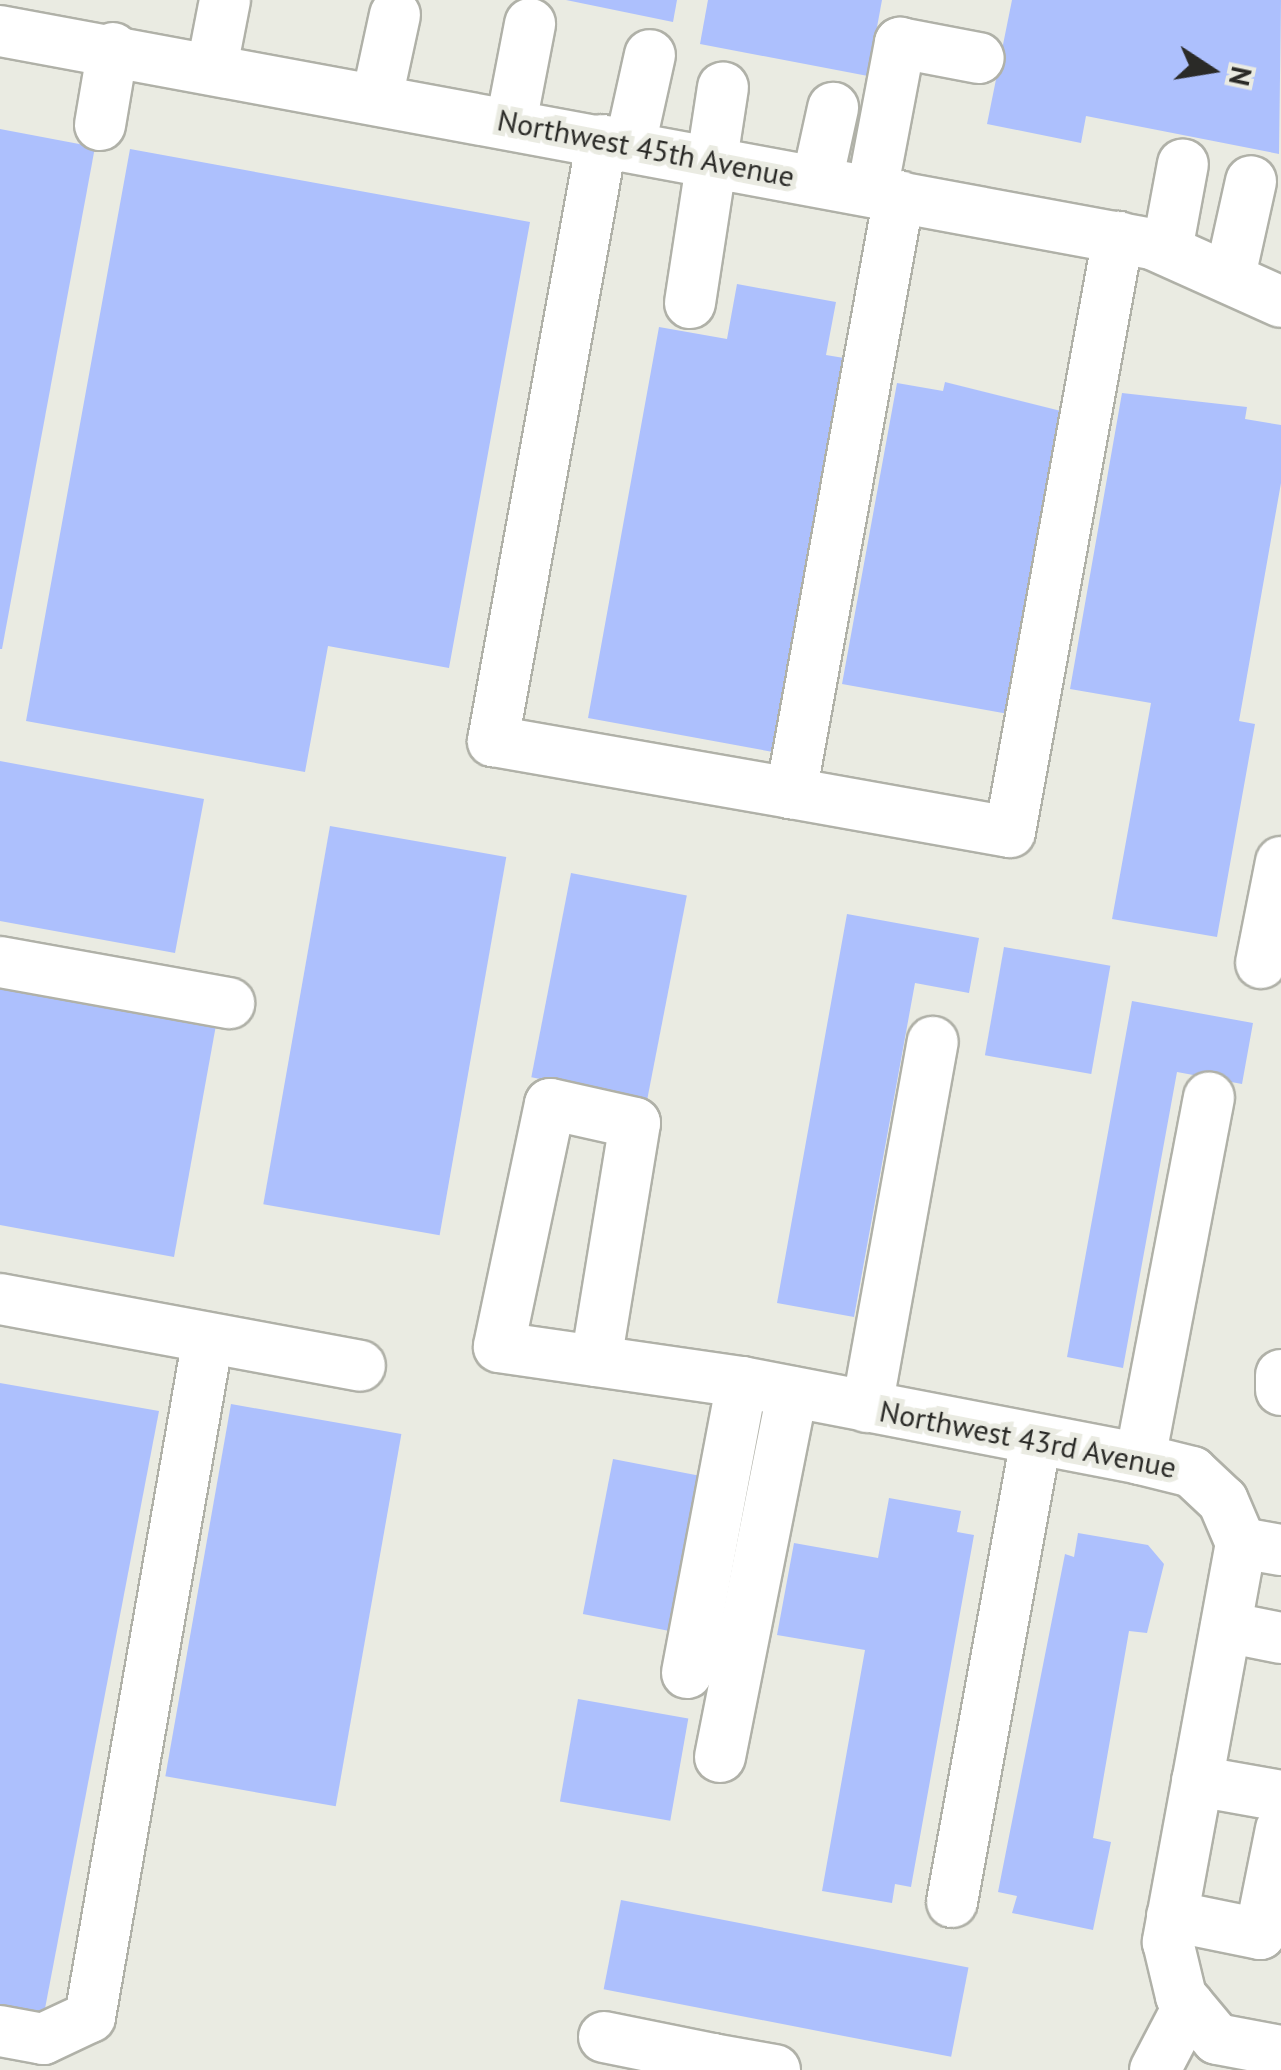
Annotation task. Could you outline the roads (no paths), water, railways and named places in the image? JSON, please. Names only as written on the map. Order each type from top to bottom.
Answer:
[{"type":"street","points":[[212,67],[225,0]]},
{"type":"street","points":[[378,98],[395,15]]},
{"type":"street","points":[[510,123],[530,24]]},
{"type":"street","name":"Northwest 45th Avenue","points":[[2,41],[113,48],[1118,238],[1167,250],[1281,302]]},
{"type":"street","points":[[791,793],[885,193],[900,42],[979,58]]},
{"type":"street","points":[[100,125],[113,48]]},
{"type":"street","points":[[650,55],[616,143],[493,741],[1010,832],[1118,238]]},
{"type":"street","points":[[690,303],[723,88]]},
{"type":"street","points":[[817,181],[832,108]]},
{"type":"street","points":[[1167,250],[1182,164]]},
{"type":"street","points":[[1230,276],[1251,182]]},
{"type":"street","points":[[1261,963],[1281,862]]},
{"type":"street","points":[[0,962],[229,1003]]},
{"type":"street","points":[[867,1407],[934,1042]]},
{"type":"street","points":[[1140,1459],[1209,1098]]},
{"type":"street","name":"Northwest 43rd Avenue","points":[[596,1360],[634,1123],[550,1104],[498,1347],[742,1382],[1140,1459],[1192,1472],[1224,1501],[1261,1546],[1226,1626],[1168,1942],[1189,2005],[1217,2040],[1281,2050]]},
{"type":"street","points":[[0,1299],[360,1366]]},
{"type":"street","points":[[0,2031],[44,2039],[90,2017],[208,1338]]},
{"type":"street","points":[[1281,1375],[1281,1390]]},
{"type":"street","points":[[687,1673],[742,1382]]},
{"type":"street","points":[[720,1756],[792,1392]]},
{"type":"street","points":[[952,1902],[1036,1441]]},
{"type":"street","points":[[1226,1626],[1281,1638]]},
{"type":"street","points":[[1197,1781],[1281,1796]]},
{"type":"street","points":[[1172,1916],[1260,1934],[1281,1830]]},
{"type":"street","points":[[1155,2070],[1189,2005]]},
{"type":"street","points":[[604,2037],[712,2064],[775,2070]]},
{"type":"street","points":[[1280,2070],[1281,2062]]}]
